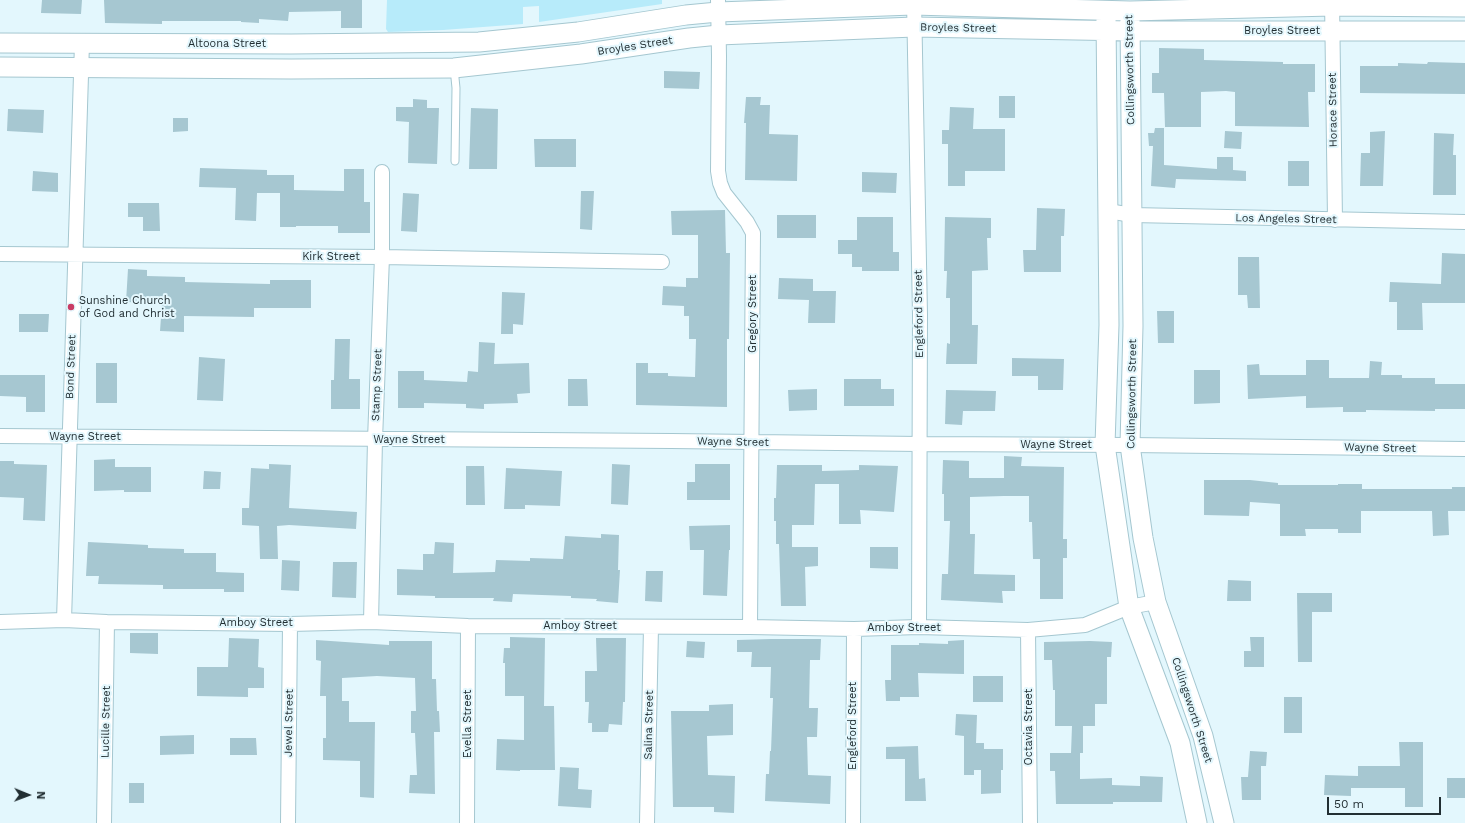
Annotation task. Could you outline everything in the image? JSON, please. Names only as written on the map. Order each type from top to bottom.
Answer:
[{"type":"main road","name":"Broyles Street","points":[[455,42],[479,42],[578,32],[686,15],[718,6],[914,3],[1130,6],[1332,3],[1465,7]]},
{"type":"main road","name":"Collingsworth Street","points":[[1106,5],[1109,325],[1105,445],[1129,607],[1180,743],[1197,823]]},
{"type":"main road","name":"Collingsworth Street","points":[[1130,6],[1133,326],[1130,445],[1143,538],[1156,602],[1204,736],[1224,823]]},
{"type":"main road","name":"Broyles Street","points":[[454,68],[581,54],[719,35],[914,28],[1130,31],[1465,31]]},
{"type":"main road","name":"Altoona Street","points":[[0,43],[291,44],[455,42]]},
{"type":"main road","points":[[0,67],[454,68]]},
{"type":"street","name":"Engleford Street","points":[[914,3],[920,307],[918,627]]},
{"type":"street","name":"Horace Street","points":[[1332,3],[1334,220]]},
{"type":"street","name":"Gregory Street","points":[[718,6],[718,171],[720,183],[724,193],[747,222],[753,233],[750,627]]},
{"type":"street","name":"Bond Street","points":[[64,620],[82,43]]},
{"type":"street","name":"Stamp Street","points":[[371,622],[375,440],[382,257],[382,172]]},
{"type":"street","name":"Los Angeles Street","points":[[1108,211],[1132,215],[1465,222]]},
{"type":"street","name":"Kirk Street","points":[[0,254],[382,257],[662,262]]},
{"type":"street","name":"Wayne Street","points":[[0,436],[1465,449]]},
{"type":"street","name":"Amboy Street","points":[[0,622],[64,620],[107,622],[290,624],[371,622],[468,626],[854,629],[918,627],[1028,630],[1085,625],[1129,607],[1156,602]]},
{"type":"street","name":"Lucille Street","points":[[104,823],[107,622]]},
{"type":"street","name":"Jewel Street","points":[[288,823],[290,624]]},
{"type":"street","name":"Evella Street","points":[[467,823],[468,626]]},
{"type":"street","name":"Salina Street","points":[[647,823],[651,627]]},
{"type":"street","name":"Engleford Street","points":[[853,823],[854,629]]},
{"type":"street","name":"Octavia Street","points":[[1028,630],[1030,823]]},
{"type":"lane","points":[[454,68],[456,88],[455,161]]},
{"type":"shaded area","points":[[387,0],[662,0],[662,4],[539,22],[539,6],[523,7],[523,24],[443,30],[388,32],[386,29]]},
{"type":"building","points":[[42,0],[82,0],[81,14],[41,13]]},
{"type":"building","points":[[104,0],[362,0],[362,28],[341,28],[341,11],[289,12],[288,21],[259,19],[259,23],[241,21],[162,21],[162,24],[105,23]]},
{"type":"building","points":[[1159,48],[1204,49],[1204,60],[1315,64],[1315,92],[1308,92],[1309,127],[1235,126],[1235,92],[1226,91],[1201,92],[1201,127],[1165,127],[1164,93],[1152,93],[1152,73],[1159,73]]},
{"type":"building","points":[[1428,62],[1465,63],[1465,94],[1360,93],[1360,66],[1398,66],[1398,63],[1427,64]]},
{"type":"building","points":[[664,71],[700,72],[699,89],[664,88]]},
{"type":"building","points":[[999,96],[1015,96],[1015,118],[999,118]]},
{"type":"building","points":[[746,97],[761,97],[760,105],[770,105],[769,134],[798,135],[797,181],[745,180],[746,123],[744,123]]},
{"type":"building","points":[[413,99],[427,100],[427,108],[439,108],[437,164],[408,163],[409,122],[396,121],[396,107],[413,107]]},
{"type":"building","points":[[950,107],[974,108],[973,129],[1005,129],[1005,171],[965,171],[965,186],[948,186],[948,144],[942,144],[942,130],[949,130]]},
{"type":"building","points":[[471,108],[498,109],[497,169],[469,169]]},
{"type":"building","points":[[8,109],[44,110],[43,133],[7,131]]},
{"type":"building","points":[[173,118],[188,118],[188,131],[173,132]]},
{"type":"building","points":[[1155,128],[1164,128],[1164,165],[1217,169],[1217,157],[1233,157],[1233,170],[1246,171],[1246,181],[1176,179],[1175,188],[1151,186],[1153,146],[1149,146],[1148,133],[1154,133]]},
{"type":"building","points":[[1225,131],[1242,132],[1241,149],[1224,148]]},
{"type":"building","points":[[1385,131],[1383,186],[1360,186],[1361,153],[1370,153],[1370,132]]},
{"type":"building","points":[[1434,133],[1454,134],[1453,155],[1456,155],[1456,195],[1433,195]]},
{"type":"building","points":[[534,139],[576,139],[576,167],[535,167]]},
{"type":"building","points":[[1288,161],[1309,161],[1309,186],[1288,186]]},
{"type":"building","points":[[200,168],[267,170],[267,175],[294,175],[294,190],[344,191],[344,169],[364,169],[364,202],[370,202],[370,233],[338,233],[338,226],[280,227],[280,193],[257,193],[256,221],[235,220],[236,188],[199,187]]},
{"type":"building","points":[[33,171],[58,173],[58,192],[32,191]]},
{"type":"building","points":[[862,172],[897,173],[896,193],[862,192]]},
{"type":"building","points":[[581,191],[594,191],[592,230],[580,229]]},
{"type":"building","points":[[403,193],[419,194],[417,232],[401,231]]},
{"type":"building","points":[[128,203],[159,203],[160,231],[143,231],[143,217],[128,217]]},
{"type":"building","points":[[1037,208],[1065,209],[1064,236],[1061,236],[1061,272],[1024,272],[1023,250],[1036,250]]},
{"type":"building","points":[[725,210],[726,253],[730,253],[729,339],[727,339],[727,407],[636,405],[636,363],[648,363],[648,373],[668,373],[668,376],[695,377],[696,339],[689,339],[689,316],[684,316],[684,306],[662,305],[663,286],[686,287],[686,278],[698,278],[698,235],[672,235],[671,211]]},
{"type":"building","points":[[777,215],[816,215],[816,238],[777,238]]},
{"type":"building","points":[[857,217],[893,217],[893,252],[899,252],[899,271],[862,271],[862,267],[852,267],[852,254],[838,254],[838,240],[857,240]]},
{"type":"building","points":[[945,217],[991,218],[991,238],[987,238],[988,270],[972,271],[972,325],[978,325],[977,364],[946,364],[947,343],[950,344],[950,298],[946,298],[947,271],[944,271]]},
{"type":"building","points":[[1442,253],[1465,254],[1465,303],[1422,303],[1423,330],[1397,330],[1397,302],[1389,302],[1390,282],[1441,284]]},
{"type":"building","points":[[1238,257],[1259,257],[1260,308],[1248,308],[1247,295],[1238,295]]},
{"type":"building","points":[[128,269],[147,270],[147,276],[185,277],[185,282],[270,284],[270,280],[311,280],[311,308],[254,308],[254,317],[184,316],[184,332],[160,331],[162,303],[126,302]]},
{"type":"building","points":[[779,278],[813,279],[813,291],[836,291],[835,323],[808,323],[809,300],[778,299]]},
{"type":"building","points":[[502,292],[525,293],[523,325],[513,324],[513,334],[501,334]]},
{"type":"building","points":[[1157,311],[1174,311],[1174,343],[1158,343]]},
{"type":"building","points":[[19,314],[49,314],[48,332],[19,332]]},
{"type":"building","points":[[335,339],[350,339],[349,379],[360,379],[360,409],[331,409],[331,380],[334,380]]},
{"type":"building","points":[[479,342],[495,343],[494,364],[529,363],[530,393],[517,394],[518,403],[484,404],[484,409],[466,408],[466,404],[424,403],[424,408],[398,408],[398,371],[424,371],[424,380],[467,382],[468,371],[478,372]]},
{"type":"building","points":[[199,357],[225,359],[223,401],[197,400]]},
{"type":"building","points":[[1012,358],[1064,359],[1063,390],[1038,390],[1038,376],[1012,376]]},
{"type":"building","points":[[1306,360],[1329,360],[1329,378],[1369,378],[1370,361],[1382,362],[1381,375],[1402,375],[1402,378],[1435,378],[1435,384],[1465,384],[1465,409],[1435,409],[1435,411],[1366,410],[1366,412],[1343,412],[1343,407],[1306,408],[1306,396],[1248,399],[1247,365],[1259,364],[1260,375],[1306,375]]},
{"type":"building","points":[[96,363],[117,363],[117,403],[96,403]]},
{"type":"building","points":[[1194,370],[1220,370],[1220,403],[1194,404]]},
{"type":"building","points":[[0,375],[45,375],[45,412],[26,412],[26,397],[0,396]]},
{"type":"building","points":[[568,379],[587,379],[588,406],[568,406]]},
{"type":"building","points":[[844,379],[881,379],[881,389],[894,389],[894,406],[844,406]]},
{"type":"building","points":[[817,389],[817,410],[789,411],[788,390]]},
{"type":"building","points":[[946,390],[996,391],[995,411],[963,411],[962,425],[945,424]]},
{"type":"building","points":[[1004,456],[1022,457],[1021,466],[1064,467],[1063,539],[1067,539],[1067,558],[1063,558],[1063,599],[1040,599],[1040,559],[1033,559],[1032,522],[1029,522],[1029,496],[1004,496],[970,497],[970,534],[975,534],[974,574],[1015,575],[1015,591],[1002,591],[1003,603],[941,600],[942,574],[948,574],[950,521],[944,521],[944,494],[942,494],[943,460],[969,461],[969,478],[1004,478]]},
{"type":"building","points":[[115,459],[115,467],[151,467],[151,492],[124,492],[124,490],[94,491],[94,460]]},
{"type":"building","points":[[0,461],[14,461],[14,464],[47,465],[45,521],[23,520],[24,498],[0,497]]},
{"type":"building","points":[[269,464],[291,465],[289,508],[357,512],[356,529],[289,525],[277,526],[278,559],[260,559],[259,526],[242,525],[242,508],[249,508],[251,468],[269,469]]},
{"type":"building","points":[[612,464],[630,465],[628,505],[611,504]]},
{"type":"building","points":[[695,464],[730,464],[730,500],[687,500],[687,482],[695,482]]},
{"type":"building","points":[[777,465],[822,465],[822,471],[859,470],[859,465],[898,466],[894,512],[860,510],[861,524],[839,524],[839,484],[815,484],[814,525],[792,525],[792,547],[818,547],[818,566],[805,567],[806,606],[781,606],[779,544],[776,544],[776,521],[774,521],[774,498],[776,498]]},
{"type":"building","points":[[466,466],[484,466],[485,505],[466,505]]},
{"type":"building","points":[[506,468],[562,471],[560,506],[525,505],[525,509],[504,509]]},
{"type":"building","points":[[204,471],[221,472],[220,489],[203,489]]},
{"type":"building","points":[[1204,480],[1250,480],[1278,483],[1278,485],[1362,484],[1362,489],[1452,489],[1452,487],[1465,487],[1465,511],[1448,511],[1449,535],[1433,536],[1432,511],[1361,511],[1361,533],[1338,533],[1338,529],[1305,529],[1306,536],[1280,536],[1280,504],[1250,502],[1249,516],[1204,515]]},
{"type":"building","points":[[730,525],[727,596],[703,595],[704,550],[690,550],[689,526]]},
{"type":"building","points":[[601,534],[619,535],[618,570],[620,570],[618,603],[596,601],[597,599],[571,598],[571,596],[513,594],[512,602],[493,601],[494,598],[435,598],[435,596],[397,595],[397,569],[423,570],[423,554],[434,554],[435,542],[454,543],[453,573],[495,572],[496,560],[530,561],[530,558],[563,559],[565,536],[601,538]]},
{"type":"building","points":[[88,542],[148,545],[148,548],[184,549],[184,553],[216,553],[216,572],[244,573],[244,592],[224,592],[224,589],[163,589],[163,585],[98,584],[99,576],[86,576]]},
{"type":"building","points":[[870,547],[898,547],[898,569],[870,568]]},
{"type":"building","points":[[282,560],[300,561],[299,591],[281,590]]},
{"type":"building","points":[[333,562],[357,562],[356,598],[332,597]]},
{"type":"building","points":[[646,571],[663,571],[662,602],[645,601]]},
{"type":"building","points":[[1228,580],[1251,581],[1251,601],[1227,601]]},
{"type":"building","points":[[1297,593],[1332,593],[1332,612],[1312,612],[1312,662],[1298,662]]},
{"type":"building","points":[[130,633],[158,633],[158,654],[130,653]]},
{"type":"building","points":[[510,637],[545,638],[544,706],[554,706],[555,770],[496,770],[497,739],[524,740],[524,696],[505,696],[505,663],[503,663],[504,648],[510,648]]},
{"type":"building","points":[[1250,637],[1264,637],[1264,667],[1244,667],[1244,651],[1251,651]]},
{"type":"building","points":[[229,638],[259,639],[258,667],[264,668],[264,688],[248,688],[248,697],[197,696],[197,667],[228,667]]},
{"type":"building","points":[[596,638],[626,638],[625,702],[623,702],[622,725],[609,724],[608,732],[592,732],[592,723],[588,723],[589,702],[585,702],[585,671],[597,671]]},
{"type":"building","points":[[821,639],[820,660],[810,660],[809,708],[818,708],[817,737],[807,737],[808,775],[831,776],[830,804],[765,801],[766,774],[769,774],[771,751],[773,698],[770,698],[771,667],[751,667],[752,652],[737,652],[737,640]]},
{"type":"building","points":[[316,640],[389,645],[389,641],[432,641],[432,679],[436,679],[437,711],[439,711],[440,732],[434,732],[435,794],[409,793],[410,775],[417,775],[415,733],[411,733],[411,711],[416,711],[415,678],[377,676],[342,678],[342,701],[349,701],[349,722],[375,722],[374,798],[360,797],[360,761],[323,760],[323,738],[326,738],[326,696],[320,696],[321,661],[316,660]]},
{"type":"building","points":[[964,640],[964,674],[918,673],[919,697],[900,697],[900,701],[886,701],[885,680],[891,680],[891,645],[919,645],[919,643],[948,644],[948,641]]},
{"type":"building","points":[[687,641],[705,642],[704,658],[686,657]]},
{"type":"building","points":[[1044,642],[1112,642],[1111,657],[1107,657],[1107,704],[1095,704],[1095,726],[1083,726],[1083,753],[1071,753],[1072,726],[1055,726],[1055,690],[1053,690],[1052,660],[1044,660]]},
{"type":"building","points":[[973,676],[1003,676],[1003,702],[973,702]]},
{"type":"building","points":[[1284,697],[1302,697],[1302,733],[1284,733]]},
{"type":"building","points":[[733,704],[733,735],[707,736],[708,775],[735,776],[734,813],[714,812],[714,807],[673,807],[671,711],[709,711],[709,705]]},
{"type":"building","points":[[956,714],[977,715],[976,743],[984,743],[984,749],[1003,749],[1001,793],[981,794],[981,770],[974,770],[974,775],[964,775],[964,736],[955,735]]},
{"type":"building","points":[[194,735],[194,754],[160,755],[160,736]]},
{"type":"building","points":[[230,738],[256,738],[257,755],[230,755]]},
{"type":"building","points":[[1399,742],[1423,742],[1423,807],[1405,807],[1405,788],[1351,788],[1351,796],[1324,795],[1325,775],[1358,776],[1358,766],[1400,766]]},
{"type":"building","points":[[918,746],[919,779],[925,778],[926,801],[905,801],[905,759],[886,759],[886,747]]},
{"type":"building","points":[[1250,751],[1267,752],[1266,766],[1261,766],[1261,800],[1242,800],[1241,777],[1248,777]]},
{"type":"building","points":[[1050,753],[1080,753],[1080,779],[1112,778],[1112,785],[1140,786],[1140,776],[1163,777],[1162,802],[1056,804],[1055,771],[1050,771]]},
{"type":"building","points":[[560,767],[579,768],[578,789],[592,790],[591,808],[558,806]]},
{"type":"building","points":[[1447,778],[1465,778],[1465,798],[1447,798]]},
{"type":"building","points":[[129,783],[144,783],[144,803],[129,803]]},
{"type":"place","name":"Sunshine Church of God and Christ","points":[[71,307]]}]
